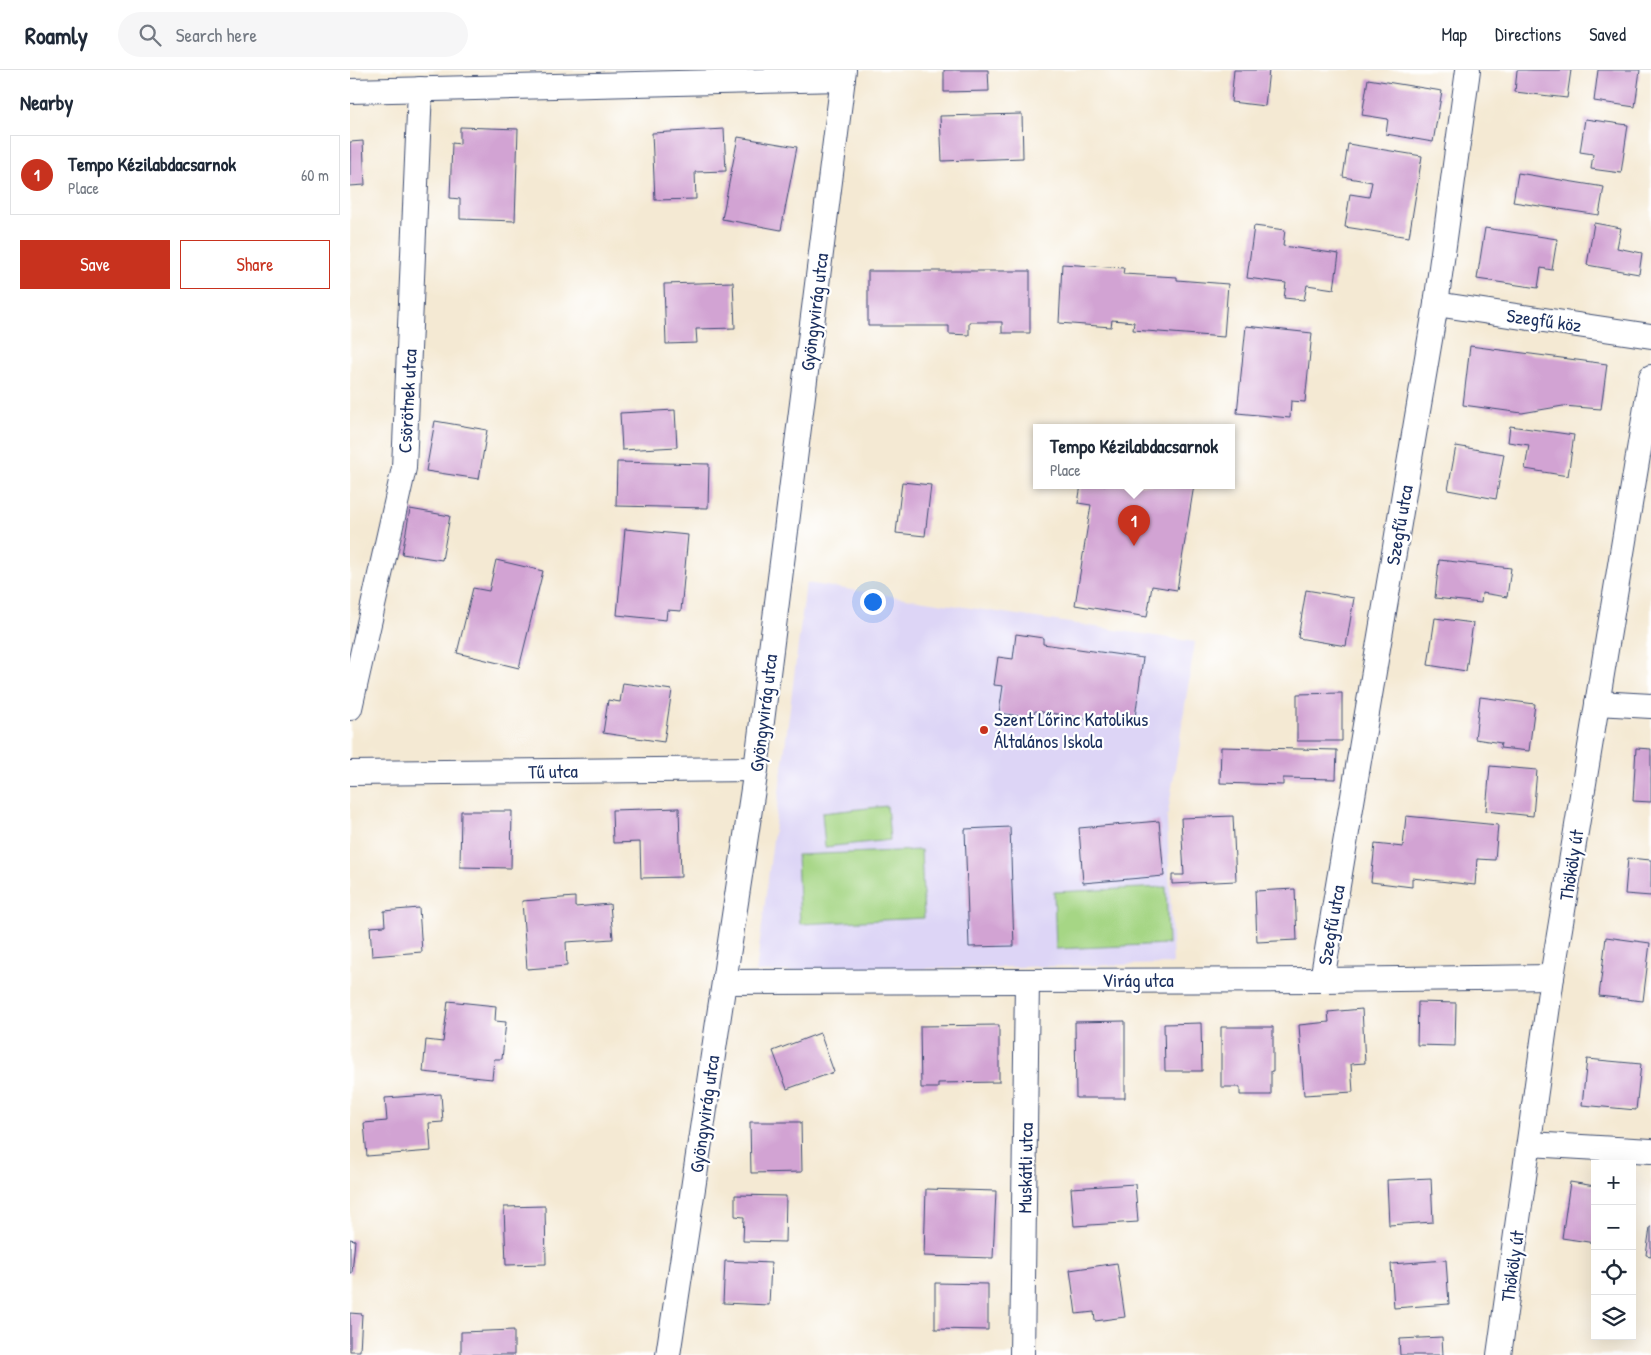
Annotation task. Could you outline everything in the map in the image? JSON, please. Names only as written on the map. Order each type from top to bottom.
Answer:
[{"type":"street","name":"Szegfű utca","points":[[1322,980],[1436,304],[1468,70]]},
{"type":"street","points":[[350,91],[844,75]]},
{"type":"street","name":"Gyöngyvirág utca","points":[[668,1355],[756,769],[844,75]]},
{"type":"street","name":"Csörötnek utca","points":[[350,708],[404,468],[420,89]]},
{"type":"street","name":"Szegfű köz","points":[[1436,304],[1651,336]]},
{"type":"street","name":"Thököly út","points":[[1499,1355],[1552,977],[1651,377]]},
{"type":"street","points":[[1598,702],[1651,706]]},
{"type":"street","name":"Tű utca","points":[[350,773],[756,769]]},
{"type":"street","name":"Virág utca","points":[[724,982],[1322,980],[1552,977]]},
{"type":"street","name":"Muskátli utca","points":[[1022,1355],[1027,981]]},
{"type":"street","points":[[1529,1144],[1651,1152]]},
{"type":"shaded area","name":"Szent Lőrinc Katolikus Általános Iskola","points":[[806,583],[1195,642],[1167,819],[1173,964],[756,972]]},
{"type":"green space","points":[[887,806],[890,840],[825,847],[822,813]]},
{"type":"green space","points":[[921,850],[924,918],[800,924],[797,855]]},
{"type":"green space","points":[[1166,887],[1168,944],[1056,949],[1054,892]]},
{"type":"building","points":[[944,70],[988,70],[989,91],[944,92]]},
{"type":"building","points":[[1234,70],[1269,70],[1265,106],[1231,102]]},
{"type":"building","points":[[1517,70],[1571,70],[1567,98],[1515,92]]},
{"type":"building","points":[[1598,70],[1640,70],[1635,107],[1594,101]]},
{"type":"building","points":[[1368,79],[1442,91],[1433,142],[1386,134],[1388,119],[1362,115]]},
{"type":"building","points":[[1022,114],[1023,158],[942,161],[940,116]]},
{"type":"building","points":[[1585,119],[1628,125],[1621,173],[1591,169],[1593,154],[1580,152]]},
{"type":"building","points":[[460,127],[518,129],[515,221],[460,219],[460,199],[450,198],[452,143],[460,144]]},
{"type":"building","points":[[724,129],[726,171],[695,172],[696,199],[655,200],[652,133]]},
{"type":"building","points":[[738,137],[797,147],[781,230],[722,219]]},
{"type":"building","points":[[363,141],[365,185],[350,186],[350,142]]},
{"type":"building","points":[[1348,144],[1422,156],[1409,237],[1345,227],[1350,194],[1369,197],[1372,182],[1343,177]]},
{"type":"building","points":[[1518,173],[1604,187],[1599,215],[1513,202]]},
{"type":"building","points":[[1594,223],[1621,228],[1617,248],[1642,253],[1639,274],[1587,265]]},
{"type":"building","points":[[1254,226],[1285,230],[1283,246],[1339,254],[1334,289],[1307,285],[1304,300],[1284,298],[1286,283],[1247,278]]},
{"type":"building","points":[[1485,228],[1557,239],[1552,270],[1541,268],[1538,288],[1477,279]]},
{"type":"building","points":[[1062,264],[1124,268],[1123,274],[1177,277],[1177,280],[1228,284],[1224,337],[1133,330],[1134,322],[1112,320],[1111,327],[1059,323]]},
{"type":"building","points":[[868,271],[1030,271],[1030,333],[1002,333],[1002,322],[969,322],[969,335],[949,334],[949,326],[868,326]]},
{"type":"building","points":[[733,282],[735,328],[696,329],[697,343],[666,344],[664,284]]},
{"type":"building","points":[[1246,326],[1312,333],[1305,402],[1291,401],[1290,418],[1237,413]]},
{"type":"building","points":[[1470,346],[1607,364],[1601,409],[1563,406],[1522,413],[1463,405]]},
{"type":"building","points":[[675,410],[677,447],[622,450],[620,413]]},
{"type":"building","points":[[435,421],[487,430],[479,479],[426,471]]},
{"type":"building","points":[[1510,426],[1574,435],[1568,476],[1525,469],[1529,445],[1508,442]]},
{"type":"building","points":[[1456,446],[1504,454],[1496,499],[1448,490]]},
{"type":"building","points":[[617,462],[709,464],[708,508],[616,506]]},
{"type":"building","points":[[902,482],[931,485],[925,536],[896,533]]},
{"type":"building","points":[[1080,489],[1193,489],[1177,590],[1152,586],[1147,617],[1075,605],[1091,505],[1078,503]]},
{"type":"building","points":[[410,509],[450,516],[442,560],[402,554]]},
{"type":"building","points":[[625,529],[688,535],[681,611],[667,610],[666,620],[617,615]]},
{"type":"building","points":[[496,560],[543,571],[519,668],[457,653],[473,588],[489,591]]},
{"type":"building","points":[[1439,560],[1511,568],[1507,597],[1482,593],[1481,603],[1435,598]]},
{"type":"building","points":[[1306,590],[1354,598],[1346,646],[1298,638]]},
{"type":"building","points":[[1435,618],[1473,623],[1466,671],[1428,665]]},
{"type":"building","points":[[1016,634],[1043,638],[1043,644],[1143,658],[1134,725],[1035,711],[1032,718],[999,713],[1003,686],[994,685],[998,657],[1013,659]]},
{"type":"building","points":[[623,683],[672,690],[664,742],[603,733],[608,700],[620,702]]},
{"type":"building","points":[[1342,693],[1342,741],[1297,741],[1297,694]]},
{"type":"building","points":[[1480,697],[1535,704],[1529,751],[1500,748],[1501,743],[1475,739]]},
{"type":"building","points":[[1221,747],[1337,750],[1336,779],[1283,778],[1283,785],[1220,783]]},
{"type":"building","points":[[1636,748],[1651,749],[1651,802],[1633,801]]},
{"type":"building","points":[[1490,766],[1537,770],[1533,816],[1486,811]]},
{"type":"building","points":[[679,808],[681,877],[641,878],[640,842],[613,843],[612,810]]},
{"type":"building","points":[[461,811],[512,811],[511,868],[460,867]]},
{"type":"building","points":[[1233,816],[1236,881],[1172,884],[1172,875],[1184,875],[1181,818]]},
{"type":"building","points":[[1406,816],[1498,825],[1495,860],[1477,859],[1475,885],[1412,878],[1412,887],[1371,882],[1375,844],[1403,847]]},
{"type":"building","points":[[1159,821],[1164,876],[1083,883],[1079,828]]},
{"type":"building","points":[[1010,827],[1014,946],[969,947],[965,829]]},
{"type":"building","points":[[1628,858],[1651,860],[1651,896],[1625,894]]},
{"type":"building","points":[[1295,889],[1297,940],[1257,942],[1255,891]]},
{"type":"building","points":[[575,897],[575,907],[610,904],[613,939],[566,942],[567,966],[527,969],[522,901]]},
{"type":"building","points":[[419,908],[422,952],[372,956],[370,927],[385,926],[384,911]]},
{"type":"building","points":[[1606,937],[1650,943],[1643,1001],[1599,996]]},
{"type":"building","points":[[448,1001],[496,1006],[495,1021],[506,1022],[502,1059],[494,1059],[492,1079],[423,1072],[426,1040],[443,1042]]},
{"type":"building","points":[[1418,1002],[1456,1003],[1455,1046],[1417,1045]]},
{"type":"building","points":[[1362,1009],[1365,1063],[1351,1064],[1353,1092],[1304,1095],[1299,1025],[1329,1022],[1328,1012]]},
{"type":"building","points":[[1125,1021],[1125,1098],[1076,1098],[1075,1022]]},
{"type":"building","points":[[1201,1023],[1202,1071],[1165,1071],[1164,1024]]},
{"type":"building","points":[[999,1025],[999,1082],[938,1083],[938,1088],[921,1088],[920,1026]]},
{"type":"building","points":[[1221,1027],[1273,1027],[1271,1095],[1240,1095],[1240,1087],[1221,1087]]},
{"type":"building","points":[[820,1033],[834,1072],[787,1089],[773,1051]]},
{"type":"building","points":[[1587,1059],[1641,1064],[1636,1110],[1582,1105]]},
{"type":"building","points":[[441,1094],[443,1122],[429,1123],[431,1151],[367,1156],[364,1123],[387,1121],[385,1098]]},
{"type":"building","points":[[750,1122],[801,1122],[802,1172],[751,1173]]},
{"type":"building","points":[[1431,1178],[1433,1222],[1389,1225],[1387,1180]]},
{"type":"building","points":[[1570,1182],[1591,1185],[1591,1242],[1562,1238]]},
{"type":"building","points":[[1135,1184],[1138,1222],[1074,1226],[1071,1188]]},
{"type":"building","points":[[926,1189],[996,1191],[993,1258],[924,1256]]},
{"type":"building","points":[[735,1195],[786,1196],[785,1242],[743,1241],[744,1217],[735,1216]]},
{"type":"building","points":[[545,1206],[546,1264],[506,1265],[504,1207]]},
{"type":"building","points":[[1651,1227],[1651,1256],[1646,1255]]},
{"type":"building","points":[[350,1239],[355,1240],[352,1273],[350,1273]]},
{"type":"building","points":[[1446,1260],[1449,1304],[1394,1308],[1391,1264]]},
{"type":"building","points":[[725,1261],[771,1263],[769,1305],[723,1303]]},
{"type":"building","points":[[1117,1263],[1125,1317],[1095,1321],[1094,1312],[1076,1314],[1070,1270]]},
{"type":"building","points":[[935,1283],[988,1284],[988,1330],[935,1329]]},
{"type":"building","points":[[350,1313],[362,1314],[360,1351],[350,1351]]},
{"type":"building","points":[[514,1330],[514,1355],[461,1355],[461,1332]]},
{"type":"building","points":[[1442,1337],[1443,1355],[1400,1355],[1399,1339]]},
{"type":"place","name":"Tempo Kézilabdacsarnok","points":[[1134,546]]},
{"type":"place","name":"Szent Lőrinc Katolikus Általános Iskola","points":[[984,730]]}]
